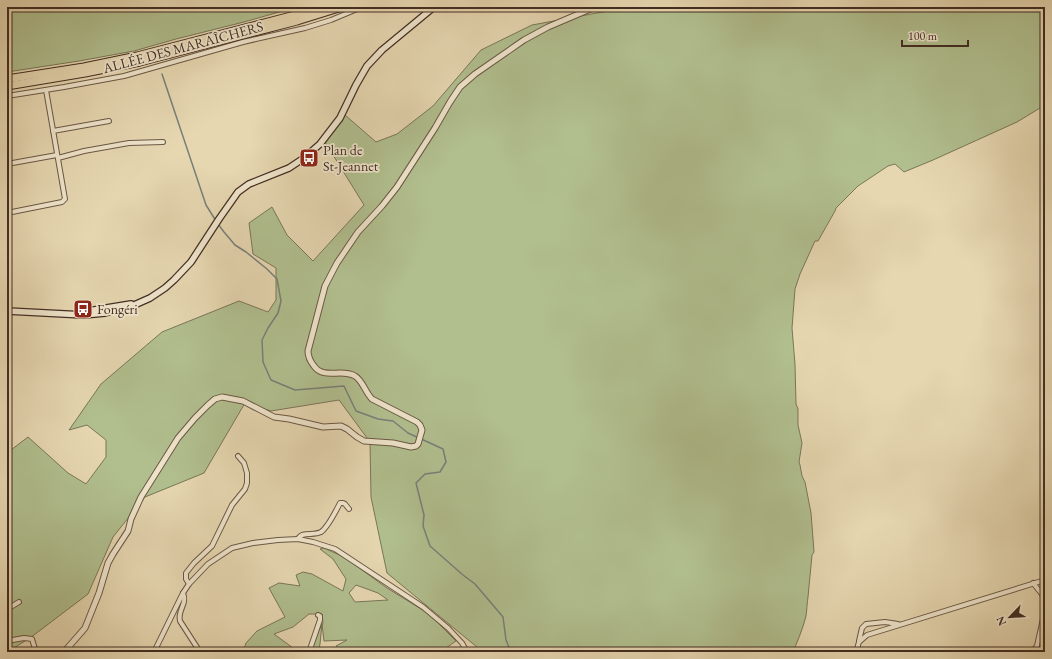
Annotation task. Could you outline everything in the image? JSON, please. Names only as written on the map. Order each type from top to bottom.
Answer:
[{"type":"highway","points":[[7,79],[84,67],[137,56],[322,7]]},
{"type":"highway","points":[[7,86],[140,62],[296,21],[342,7]]},
{"type":"main road","points":[[7,311],[71,314],[141,302],[165,288],[191,262],[233,199],[243,188],[249,184],[290,168],[312,151],[327,136],[340,118],[361,77],[374,58],[434,7]]},
{"type":"street","name":"ALLÉE DES MARAÎCHERS","points":[[7,96],[124,76],[243,42],[305,28],[331,20],[362,7]]},
{"type":"street","points":[[64,652],[84,628],[99,593],[108,563],[128,530],[131,519],[141,497],[178,438],[195,418],[215,400],[222,397],[243,401],[274,417],[323,427],[341,426],[357,437],[368,442],[393,443],[411,447],[418,444],[422,430],[420,425],[413,419],[372,399],[355,376],[343,373],[324,373],[317,370],[309,358],[308,351],[325,286],[330,274],[358,232],[397,187],[436,128],[450,102],[467,81],[488,63],[529,37],[548,27],[595,7]]},
{"type":"street","points":[[7,213],[62,202],[65,199],[46,90]]},
{"type":"street","points":[[53,131],[109,121]]},
{"type":"street","points":[[7,164],[57,157],[129,143],[163,142]]},
{"type":"street","points":[[189,584],[186,579],[186,574],[194,563],[212,546],[232,505],[245,489],[247,483],[247,473],[244,463],[238,456]]},
{"type":"street","points":[[298,539],[299,536],[303,534],[317,533],[325,529],[340,503],[345,504],[348,509]]},
{"type":"street","points":[[154,652],[189,584],[208,564],[232,548],[253,543],[298,539],[335,549],[418,603],[448,628],[462,643],[467,652]]},
{"type":"street","points":[[859,642],[867,635],[900,624],[1045,580]]},
{"type":"street","points":[[1032,583],[1045,598]]},
{"type":"street","points":[[184,593],[186,599],[179,617],[182,625],[200,652]]},
{"type":"street","points":[[7,610],[19,602]]},
{"type":"street","points":[[1032,652],[1037,646],[1045,610]]},
{"type":"street","points":[[310,652],[320,620],[320,616],[318,615]]},
{"type":"street","points":[[856,652],[862,628],[866,624],[885,622],[900,624]]},
{"type":"street","points":[[7,641],[24,638],[32,639],[36,652]]},
{"type":"green space","points":[[29,7],[153,7],[154,11],[165,7],[297,7],[134,51],[7,72],[7,9]]},
{"type":"green space","points":[[673,7],[686,9],[693,7],[1045,7],[1045,105],[1017,122],[904,172],[895,164],[888,166],[858,186],[836,208],[818,241],[815,241],[800,274],[795,289],[792,328],[796,404],[798,409],[798,425],[802,443],[799,462],[805,482],[811,513],[814,552],[812,555],[806,616],[793,652],[483,652],[387,573],[371,497],[370,442],[339,400],[271,411],[245,403],[204,473],[145,497],[113,537],[88,594],[30,638],[7,652],[7,453],[28,437],[68,473],[86,484],[106,457],[106,440],[87,425],[69,430],[101,384],[162,332],[239,301],[268,312],[276,300],[276,268],[253,254],[249,223],[272,207],[287,235],[313,261],[364,205],[325,142],[345,115],[376,142],[397,134],[433,106],[481,50],[532,25],[624,8]]},
{"type":"green space","points":[[324,548],[344,557],[387,588],[429,614],[456,641],[443,650],[437,652],[340,652],[336,646],[347,640],[324,641],[322,614],[309,614],[293,627],[274,634],[293,648],[293,652],[243,652],[246,643],[257,631],[285,617],[269,588],[279,583],[300,586],[296,575],[303,572],[312,574],[343,591],[346,579],[333,559],[320,549]],"holes":[[[356,585],[378,593],[388,600],[355,602],[349,593]]]},
{"type":"green space","points":[[322,625],[318,652],[307,652]]},
{"type":"waterway","points":[[162,74],[206,205],[216,221]]},
{"type":"waterway","points":[[218,224],[235,245],[246,252],[277,279],[281,301],[278,313],[262,340],[263,362],[271,380],[295,390],[344,386],[356,411],[378,419],[393,421],[408,433],[443,449],[446,462],[440,472],[425,474],[416,483],[424,515],[423,526],[430,546],[475,584],[503,617],[506,640],[511,652]]},
{"type":"place","name":"Plan de St-Jeannet","points":[[309,158]]},
{"type":"place","name":"Fongéri","points":[[83,309]]}]
